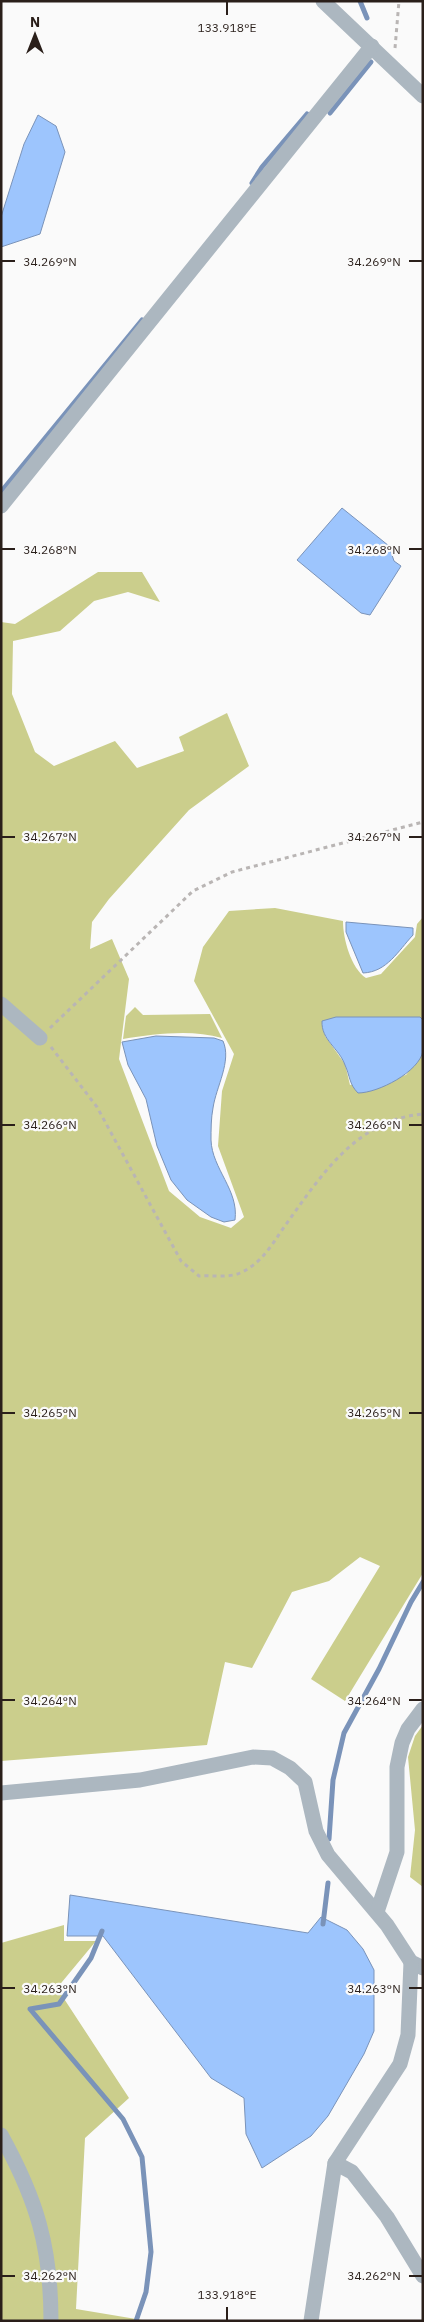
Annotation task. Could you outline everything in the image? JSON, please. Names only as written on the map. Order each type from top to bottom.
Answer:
[{"type":"street","points":[[323,1],[423,96]]},
{"type":"street","points":[[1,506],[372,46]]},
{"type":"street","points":[[1,1004],[40,1038]]},
{"type":"street","points":[[377,1912],[397,1852],[397,1768],[402,1743],[408,1729],[423,1709]]},
{"type":"street","points":[[1,1793],[140,1780],[253,1757],[272,1758],[290,1768],[305,1782],[316,1831],[328,1855],[377,1912],[417,1965],[408,2035],[400,2064],[336,2163],[311,2321]]},
{"type":"street","points":[[1,2135],[23,2175],[41,2224],[51,2288],[51,2321]]},
{"type":"street","points":[[336,2163],[352,2172],[387,2217],[423,2276]]},
{"type":"path","points":[[386,60],[396,47],[399,1]]},
{"type":"path","points":[[423,822],[232,872],[193,891],[87,995],[40,1038],[54,1050],[97,1107],[181,1261],[199,1276],[238,1274],[256,1265],[327,1167],[358,1138],[379,1125],[408,1115],[423,1114]]},
{"type":"green space","points":[[98,572],[142,572],[160,602],[128,592],[94,601],[60,631],[13,641],[12,694],[35,752],[54,766],[115,741],[137,768],[184,751],[179,737],[227,713],[249,766],[189,810],[109,899],[92,922],[90,949],[112,939],[129,979],[119,1059],[169,1191],[200,1217],[231,1228],[244,1217],[218,1146],[222,1091],[234,1054],[194,981],[203,947],[229,911],[275,908],[343,921],[344,936],[352,960],[366,978],[381,974],[415,937],[417,924],[423,917],[423,1020],[420,1017],[325,1036],[345,1064],[350,1085],[406,1075],[423,1053],[423,1573],[345,1701],[311,1679],[380,1566],[360,1557],[329,1581],[292,1592],[252,1668],[225,1662],[207,1745],[1,1761],[1,622],[15,624]]},
{"type":"green space","points":[[135,1007],[143,1015],[210,1014],[222,1038],[185,1033],[123,1039],[126,1016]]},
{"type":"green space","points":[[423,1725],[423,1887],[410,1877],[415,1830],[408,1757],[415,1736]]},
{"type":"green space","points":[[64,1925],[64,1941],[96,1941],[57,1988],[129,2098],[85,2138],[76,2309],[148,2321],[1,2321],[1,1943]]},
{"type":"water","points":[[38,115],[56,126],[65,152],[40,234],[1,247],[1,217],[24,144]]},
{"type":"water","points":[[342,508],[389,546],[394,561],[401,566],[370,615],[361,613],[297,560]]},
{"type":"water","points":[[346,922],[413,928],[413,935],[385,965],[371,972],[363,973],[346,932]]},
{"type":"water","points":[[336,1017],[420,1017],[423,1020],[423,1051],[420,1059],[406,1074],[396,1080],[376,1089],[358,1093],[351,1083],[342,1059],[327,1039],[322,1028],[322,1021]]},
{"type":"water","points":[[156,1036],[214,1038],[223,1041],[226,1057],[213,1108],[211,1140],[212,1151],[233,1199],[235,1220],[224,1222],[211,1217],[187,1200],[171,1180],[157,1146],[146,1099],[128,1065],[122,1042]]},
{"type":"water","points":[[70,1895],[308,1933],[321,1917],[347,1930],[363,1949],[374,1970],[374,2031],[364,2054],[328,2116],[311,2136],[262,2168],[246,2134],[244,2098],[211,2078],[103,1936],[67,1936]]},
{"type":"waterway","points":[[360,1],[367,18]]},
{"type":"waterway","points":[[330,113],[371,62]]},
{"type":"waterway","points":[[252,183],[262,167],[307,114]]},
{"type":"waterway","points":[[1,492],[142,320]]},
{"type":"waterway","points":[[329,1839],[333,1780],[344,1733],[423,1582]]},
{"type":"waterway","points":[[323,1924],[328,1883]]},
{"type":"waterway","points":[[102,1931],[91,1958],[59,2004],[30,2009],[123,2119],[142,2157],[151,2252],[146,2292],[136,2321]]}]
